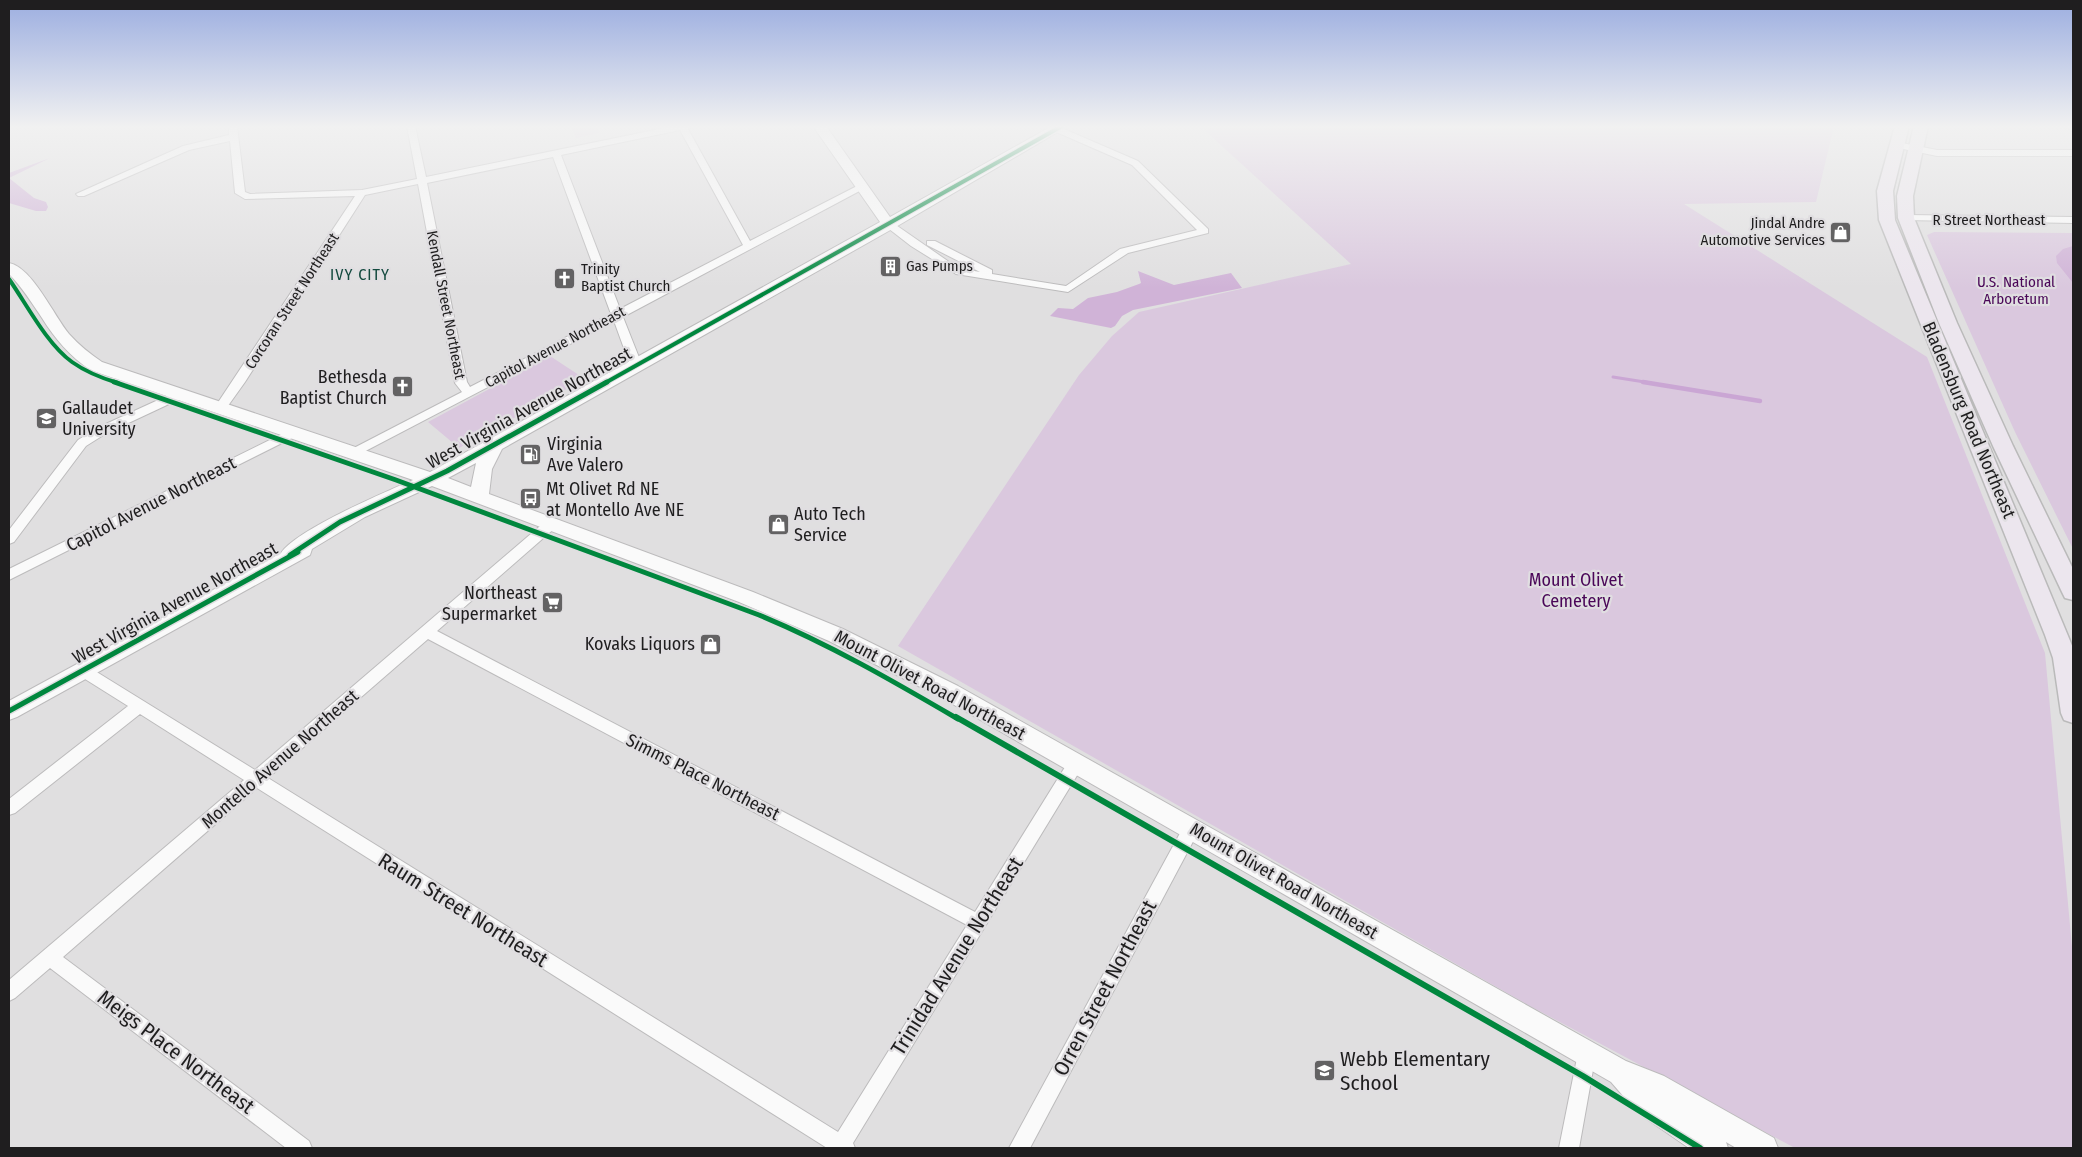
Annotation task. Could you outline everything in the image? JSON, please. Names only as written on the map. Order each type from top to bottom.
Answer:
[{"type":"main road","points":[[857,180],[889,225]]},
{"type":"main road","name":"West Virginia Avenue Northeast","points":[[9,711],[290,555],[316,544],[400,500],[431,479],[968,180]]},
{"type":"main road","name":"Bladensburg Road Northeast","points":[[1890,180],[1886,191],[1885,213],[1891,231],[2057,635],[2065,658],[2073,713]]},
{"type":"main road","name":"Bladensburg Road Northeast","points":[[1905,180],[1906,218],[1948,323],[2003,446],[2073,592]]},
{"type":"main road","name":"Mount Olivet Road Northeast","points":[[9,267],[24,280],[63,338],[88,361],[112,373],[221,407],[431,479],[775,608],[836,635],[950,692],[1617,1070],[1654,1086],[1764,1148]]},
{"type":"main road","points":[[1927,320],[1948,323]]},
{"type":"main road","points":[[480,497],[479,481],[482,470],[495,445]]},
{"type":"main road","name":"Mount Olivet Road Northeast","points":[[1617,1070],[1648,1103],[1714,1148]]},
{"type":"street","points":[[81,194],[113,180]]},
{"type":"street","points":[[239,180],[240,193],[248,197],[362,193],[425,180]]},
{"type":"street","points":[[566,180],[636,365]]},
{"type":"street","points":[[713,180],[748,246]]},
{"type":"street","points":[[1152,180],[1204,231]]},
{"type":"street","name":"Kendall Street Northeast","points":[[420,181],[461,383],[468,392]]},
{"type":"street","name":"Capitol Avenue Northeast","points":[[354,452],[862,187]]},
{"type":"street","name":"Corcoran Street Northeast","points":[[221,407],[362,193]]},
{"type":"street","name":"R Street Northeast","points":[[1906,218],[2073,220]]},
{"type":"street","points":[[889,225],[960,272],[1068,289],[1124,251],[1204,231]]},
{"type":"street","points":[[9,539],[82,443],[101,431],[180,394]]},
{"type":"street","name":"Capitol Avenue Northeast","points":[[9,575],[294,432]]},
{"type":"street","name":"Montello Avenue Northeast","points":[[9,992],[551,524]]},
{"type":"street","name":"Simms Place Northeast","points":[[428,632],[978,922]]},
{"type":"street","name":"Raum Street Northeast","points":[[82,670],[138,708],[841,1147]]},
{"type":"street","points":[[9,808],[138,708]]},
{"type":"street","name":"Trinidad Avenue Northeast","points":[[841,1147],[1076,764]]},
{"type":"street","name":"Orren Street Northeast","points":[[1019,1148],[1191,828]]},
{"type":"street","name":"Meigs Place Northeast","points":[[49,957],[302,1148]]},
{"type":"street","points":[[1569,1148],[1587,1053]]},
{"type":"green space","name":"Mount Olivet Cemetery","points":[[1259,180],[1821,180],[1816,202],[1684,204],[1927,357],[2045,653],[2073,958],[2073,1148],[1795,1148],[1530,1006],[898,646],[1079,375],[1112,336],[1139,312],[1351,264]]},
{"type":"green space","name":"U.S. National Arboretum","points":[[1934,232],[2073,233],[2073,549],[2015,432],[1927,235]]},
{"type":"green space","points":[[550,356],[585,379],[459,448],[428,422]]},
{"type":"shaded area","points":[[9,180],[11,180],[34,198],[46,202],[48,207],[46,211],[36,211],[9,203]]},
{"type":"shaded area","points":[[2073,246],[2073,283],[2057,263],[2056,256],[2063,249]]},
{"type":"shaded area","points":[[1138,271],[1174,285],[1231,273],[1242,288],[1133,310],[1122,316],[1115,326],[1111,328],[1050,316],[1058,308],[1073,309],[1088,298],[1117,292],[1141,283]]},
{"type":"waterway","points":[[1613,377],[1651,383]]},
{"type":"waterway","points":[[1643,382],[1760,401]]},
{"type":"cycle path","points":[[290,555],[340,522],[463,462],[966,180]]},
{"type":"cycle path","points":[[9,279],[54,344],[71,361],[94,375],[396,480],[571,544],[759,615],[804,634],[854,659],[1583,1076],[1700,1148]]},
{"type":"cycle path","points":[[9,711],[298,552]]},
{"type":"place","name":"Jindal Andre Automotive Services","points":[[1841,232]]},
{"type":"place","name":"Gas Pumps","points":[[890,266]]},
{"type":"place","name":"Trinity Baptist Church","points":[[565,278]]},
{"type":"place","name":"Bethesda Baptist Church","points":[[403,387]]},
{"type":"place","name":"Gallaudet University","points":[[46,418]]},
{"type":"place","name":"Virginia Ave Valero","points":[[531,454]]},
{"type":"place","name":"Mt Olivet Rd NE at Montello Ave NE","points":[[530,499]]},
{"type":"place","name":"Auto Tech Service","points":[[778,524]]},
{"type":"place","name":"Northeast Supermarket","points":[[553,603]]},
{"type":"place","name":"Kovaks Liquors","points":[[711,644]]},
{"type":"place","name":"Webb Elementary School","points":[[1324,1071]]},
{"type":"district","name":"IVY CITY","points":[[360,274]]}]
